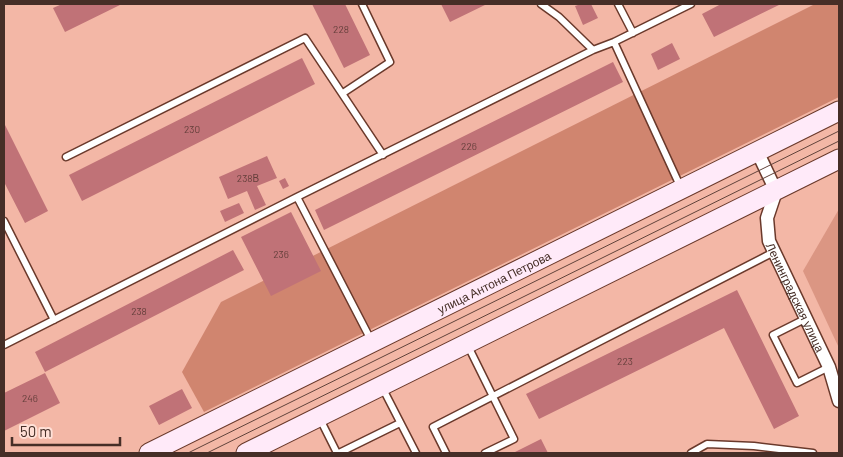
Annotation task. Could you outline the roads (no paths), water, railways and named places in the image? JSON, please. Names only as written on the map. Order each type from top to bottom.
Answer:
[{"type":"main road","name":"улица Антона Петрова","points":[[149,453],[839,111]]},
{"type":"main road","points":[[246,453],[839,159]]},
{"type":"street","points":[[757,151],[776,190]]},
{"type":"street","name":"Ленинградская улица","points":[[776,190],[767,218],[769,241],[828,367],[839,401]]},
{"type":"lane","points":[[343,93],[390,62],[362,4]]},
{"type":"lane","points":[[541,4],[558,17],[592,50]]},
{"type":"lane","points":[[618,4],[633,33]]},
{"type":"lane","points":[[4,345],[592,50],[614,42],[691,4]]},
{"type":"lane","points":[[66,157],[305,38],[383,155]]},
{"type":"lane","points":[[614,42],[681,189]]},
{"type":"lane","points":[[297,197],[372,343]]},
{"type":"lane","points":[[4,221],[54,320]]},
{"type":"lane","points":[[446,453],[433,427],[774,252]]},
{"type":"lane","points":[[806,319],[773,335],[798,383],[828,367]]},
{"type":"lane","points":[[467,344],[514,439],[485,453]]},
{"type":"lane","points":[[382,386],[416,453]]},
{"type":"lane","points":[[319,417],[338,453],[400,423]]},
{"type":"lane","points":[[691,453],[707,444],[754,446],[813,453]]},
{"type":"tram line","points":[[188,453],[839,131]]},
{"type":"tram line","points":[[207,453],[839,141]]}]
